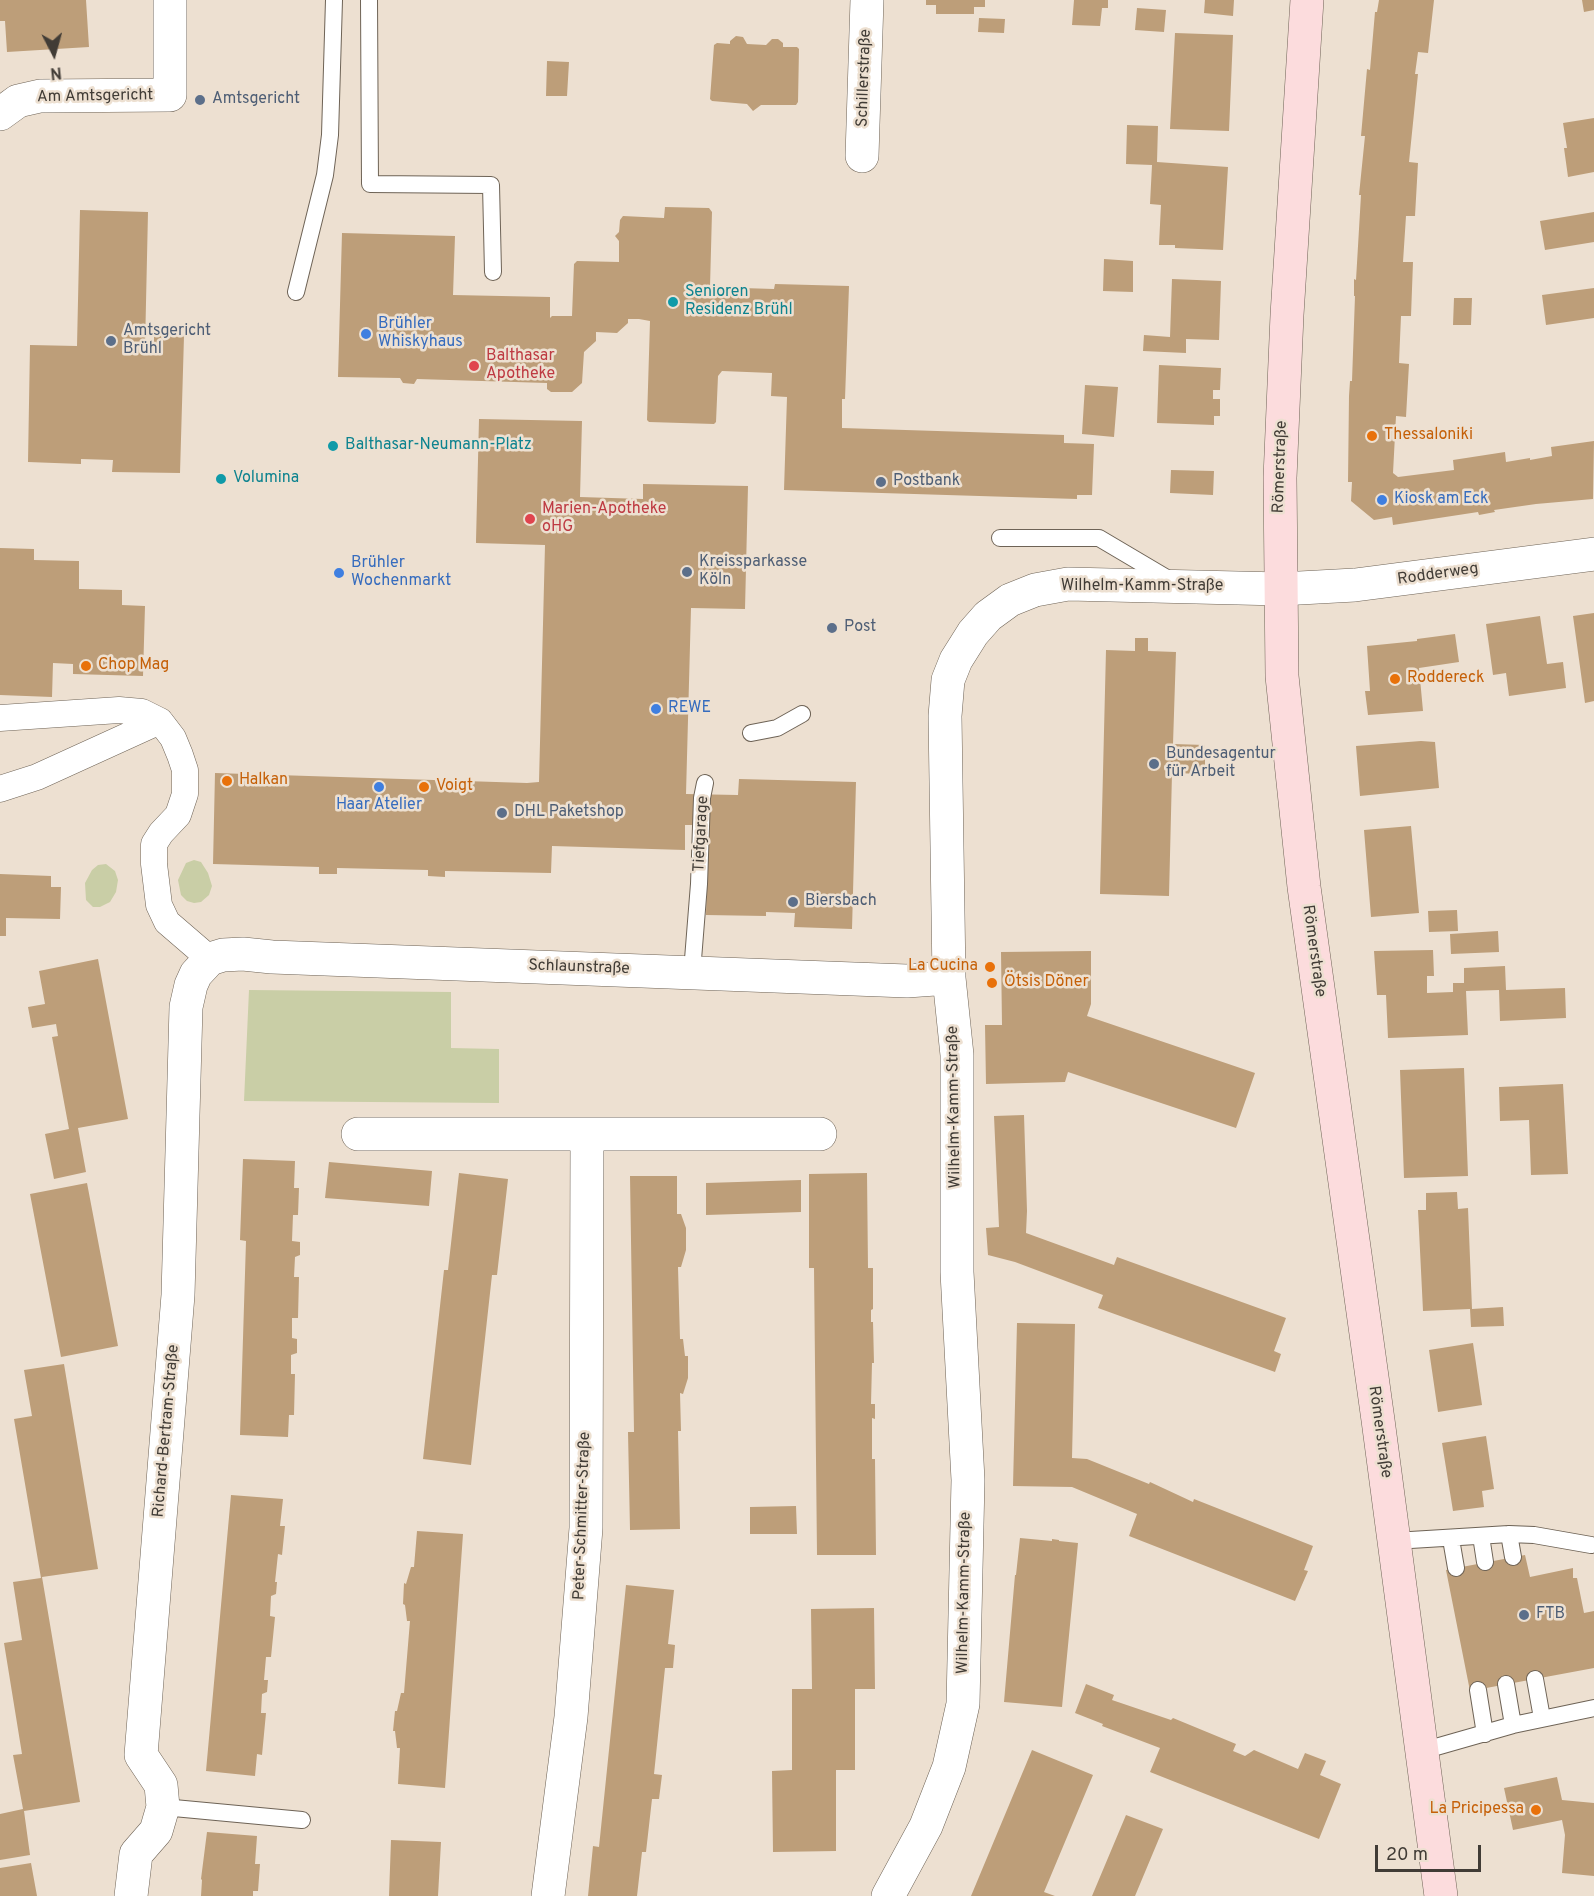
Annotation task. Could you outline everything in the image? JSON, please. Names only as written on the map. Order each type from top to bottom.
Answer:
[{"type":"main road","name":"Römerstraße","points":[[1307,0],[1287,315],[1279,501],[1282,676],[1304,887],[1441,1896]]},
{"type":"street","name":"Am Amtsgericht","points":[[0,114],[18,101],[40,96],[170,95],[170,0]]},
{"type":"street","name":"Schillerstraße","points":[[862,156],[867,0]]},
{"type":"street","name":"Rodderweg","points":[[1281,589],[1370,584],[1594,554]]},
{"type":"street","name":"Wilhelm-Kamm-Straße","points":[[888,1896],[926,1826],[948,1767],[963,1704],[968,1480],[957,1272],[957,1054],[949,978],[945,716],[948,680],[956,660],[973,633],[988,616],[1010,600],[1035,590],[1068,584],[1281,589]]},
{"type":"street","points":[[0,718],[119,710],[142,712],[160,721],[173,738],[180,755],[185,770],[185,795],[178,815],[154,844],[159,905],[167,922],[210,959]]},
{"type":"street","points":[[0,789],[37,777],[160,721]]},
{"type":"street","name":"Schlaunstraße","points":[[210,959],[223,955],[243,954],[272,957],[907,981],[949,978]]},
{"type":"street","name":"Richard-Bertram-Straße","points":[[163,1807],[161,1785],[141,1755],[178,1294],[186,1007],[196,974],[210,959]]},
{"type":"street","points":[[358,1134],[820,1134]]},
{"type":"street","name":"Peter-Schmitter-Straße","points":[[548,1896],[571,1717],[586,1528],[587,1134]]},
{"type":"street","points":[[131,1896],[136,1854],[156,1831],[163,1807]]},
{"type":"lane","points":[[296,292],[325,175],[330,135],[334,0]]},
{"type":"lane","points":[[369,0],[370,184],[491,185],[493,272]]},
{"type":"lane","points":[[1000,538],[1099,538],[1182,586]]},
{"type":"lane","points":[[751,733],[777,728],[802,714]]},
{"type":"lane","name":"Tiefgarage","points":[[692,972],[699,884],[702,798],[705,783]]},
{"type":"lane","points":[[1394,1541],[1509,1534],[1534,1535],[1591,1545]]},
{"type":"lane","points":[[1509,1534],[1513,1557]]},
{"type":"lane","points":[[1481,1536],[1485,1562]]},
{"type":"lane","points":[[1451,1539],[1456,1568]]},
{"type":"lane","points":[[1536,1679],[1542,1718]]},
{"type":"lane","points":[[1506,1684],[1513,1725]]},
{"type":"lane","points":[[1478,1690],[1485,1734]]},
{"type":"lane","points":[[1422,1751],[1513,1725],[1594,1708]]},
{"type":"lane","points":[[163,1807],[302,1820]]},
{"type":"green space","points":[[194,860],[201,862],[212,886],[209,895],[201,902],[194,903],[187,901],[181,895],[178,880],[186,863]]},
{"type":"green space","points":[[106,864],[115,871],[118,880],[116,892],[110,902],[100,907],[93,907],[86,900],[85,883],[92,870],[98,865]]},
{"type":"green space","points":[[249,990],[451,992],[451,1048],[499,1049],[499,1103],[244,1101]]},
{"type":"building","points":[[0,0],[86,0],[89,47],[7,52],[5,21],[0,21]]},
{"type":"building","points":[[926,0],[985,0],[985,7],[974,7],[974,14],[936,14],[936,5],[926,5]]},
{"type":"building","points":[[1074,0],[1108,0],[1108,8],[1102,8],[1100,26],[1072,25]]},
{"type":"building","points":[[1205,0],[1234,0],[1233,16],[1204,13]]},
{"type":"building","points":[[1379,0],[1434,0],[1428,53],[1418,52],[1415,74],[1418,74],[1409,162],[1418,163],[1415,216],[1406,216],[1403,262],[1413,262],[1411,316],[1401,316],[1399,363],[1409,364],[1406,417],[1396,416],[1393,473],[1398,477],[1454,470],[1453,460],[1505,452],[1506,462],[1530,458],[1530,460],[1552,456],[1551,447],[1594,441],[1593,499],[1536,504],[1494,510],[1495,512],[1479,515],[1478,512],[1393,525],[1392,517],[1374,520],[1351,501],[1352,482],[1348,482],[1349,396],[1350,381],[1352,381],[1354,279],[1356,280],[1361,195],[1359,195],[1365,136],[1361,136],[1367,69],[1370,70],[1375,12],[1377,12]]},
{"type":"building","points":[[1582,0],[1594,0],[1594,10],[1584,12]]},
{"type":"building","points":[[1137,8],[1166,10],[1164,32],[1135,30]]},
{"type":"building","points":[[979,18],[1005,19],[1004,33],[978,32]]},
{"type":"building","points":[[1175,33],[1233,35],[1229,131],[1170,129]]},
{"type":"building","points":[[736,36],[743,37],[747,44],[766,45],[772,39],[778,39],[783,43],[783,47],[799,49],[798,102],[796,105],[761,105],[753,111],[747,104],[710,99],[714,45],[717,43],[730,44]]},
{"type":"building","points":[[547,61],[569,62],[567,96],[546,96]]},
{"type":"building","points":[[1594,118],[1594,172],[1568,177],[1563,123]]},
{"type":"building","points":[[1127,125],[1158,126],[1157,162],[1228,167],[1223,250],[1159,245],[1161,205],[1150,204],[1152,165],[1126,164]]},
{"type":"building","points":[[665,207],[709,208],[712,212],[710,287],[774,289],[775,284],[849,286],[842,428],[1064,435],[1064,443],[1094,444],[1092,495],[1077,495],[1077,499],[784,490],[787,397],[771,396],[772,373],[722,371],[718,376],[716,422],[714,424],[649,422],[647,420],[650,321],[639,319],[628,319],[628,323],[617,333],[596,332],[596,341],[584,352],[582,383],[572,392],[551,392],[547,389],[547,383],[417,379],[414,384],[403,383],[400,378],[338,377],[342,233],[455,236],[453,295],[550,297],[550,318],[552,316],[572,316],[574,264],[577,261],[619,262],[619,241],[615,236],[619,232],[620,220],[623,216],[664,218]]},
{"type":"building","name":"Amtsgericht Brühl","points":[[80,210],[148,212],[145,348],[154,348],[154,335],[184,336],[180,473],[112,472],[113,460],[81,459],[81,464],[28,462],[30,345],[77,346]]},
{"type":"building","points":[[1594,212],[1594,242],[1545,250],[1540,221]]},
{"type":"building","points":[[1104,259],[1133,261],[1133,292],[1103,291]]},
{"type":"building","points":[[1172,279],[1221,281],[1219,340],[1186,339],[1186,353],[1143,351],[1144,335],[1170,337]]},
{"type":"building","points":[[1594,288],[1594,318],[1546,325],[1542,295]]},
{"type":"building","points":[[1454,298],[1472,298],[1471,325],[1453,325]]},
{"type":"building","points":[[1159,365],[1221,368],[1220,390],[1213,390],[1213,399],[1220,399],[1220,416],[1214,416],[1214,425],[1157,423]]},
{"type":"building","points":[[1085,385],[1118,387],[1114,437],[1082,434]]},
{"type":"building","points":[[479,419],[582,421],[580,497],[643,499],[643,484],[748,486],[745,609],[691,608],[686,794],[738,795],[739,779],[856,782],[852,929],[794,927],[795,913],[766,912],[766,916],[706,915],[708,825],[685,825],[685,850],[552,846],[551,873],[445,871],[445,877],[428,876],[428,870],[337,868],[337,874],[319,874],[319,867],[213,864],[215,773],[539,782],[545,545],[476,543]]},
{"type":"building","points":[[1171,470],[1214,471],[1213,495],[1170,493]]},
{"type":"building","points":[[0,548],[34,549],[34,560],[79,561],[79,589],[122,590],[122,605],[145,606],[143,676],[73,674],[73,664],[53,663],[52,697],[0,695]]},
{"type":"building","points":[[1594,613],[1594,701],[1585,703],[1573,616]]},
{"type":"building","points":[[1540,616],[1547,664],[1563,662],[1566,688],[1509,696],[1506,673],[1493,675],[1486,624]]},
{"type":"building","name":"Roddereck","points":[[1455,634],[1459,662],[1419,668],[1423,711],[1368,715],[1365,691],[1370,691],[1367,646],[1417,641],[1417,639]]},
{"type":"building","name":"Bundesagentur für Arbeit","points":[[1135,638],[1148,638],[1148,651],[1176,652],[1173,744],[1205,745],[1205,774],[1172,773],[1169,896],[1100,894],[1106,650],[1135,651]]},
{"type":"building","points":[[1435,742],[1439,788],[1360,796],[1356,746]]},
{"type":"building","points":[[1411,826],[1419,913],[1371,917],[1364,830]]},
{"type":"building","points":[[0,874],[51,876],[51,887],[61,887],[60,919],[6,918],[6,936],[0,936]]},
{"type":"building","points":[[1457,910],[1458,931],[1429,932],[1428,911]]},
{"type":"building","points":[[1498,931],[1499,952],[1451,954],[1450,934]]},
{"type":"building","points":[[1433,950],[1434,976],[1427,976],[1427,993],[1453,992],[1453,983],[1464,983],[1464,968],[1505,966],[1506,990],[1565,988],[1566,1018],[1500,1021],[1499,990],[1466,991],[1468,1035],[1388,1038],[1386,995],[1377,995],[1374,951]]},
{"type":"building","points":[[1091,951],[1091,1004],[1087,1016],[1255,1073],[1236,1128],[1068,1072],[1065,1082],[986,1084],[985,1025],[1002,1025],[1001,952]]},
{"type":"building","points":[[98,959],[128,1119],[78,1128],[86,1172],[54,1179],[45,1134],[69,1129],[52,1037],[58,1036],[56,1024],[32,1028],[28,1007],[45,1004],[39,971]]},
{"type":"building","points":[[1464,1068],[1468,1176],[1404,1178],[1400,1070]]},
{"type":"building","points":[[1563,1084],[1568,1174],[1531,1175],[1529,1120],[1500,1121],[1499,1087]]},
{"type":"building","points":[[1024,1115],[1026,1233],[1114,1265],[1117,1257],[1286,1318],[1274,1351],[1281,1354],[1275,1372],[1098,1308],[1103,1295],[1015,1262],[988,1255],[986,1228],[999,1227],[994,1116]]},
{"type":"building","points":[[243,1159],[295,1161],[294,1188],[299,1188],[298,1215],[293,1215],[292,1241],[300,1242],[300,1255],[295,1257],[294,1277],[299,1277],[298,1318],[292,1318],[292,1338],[297,1339],[297,1353],[291,1355],[291,1374],[295,1374],[294,1415],[289,1415],[288,1437],[240,1435],[246,1241],[240,1240]]},
{"type":"building","points":[[329,1162],[432,1171],[429,1206],[325,1198]]},
{"type":"building","points":[[459,1173],[508,1179],[497,1275],[492,1275],[471,1465],[423,1459],[444,1270],[448,1270]]},
{"type":"building","points":[[867,1173],[868,1268],[873,1268],[871,1322],[873,1322],[874,1363],[872,1363],[871,1404],[875,1404],[875,1419],[872,1418],[872,1459],[875,1459],[876,1555],[817,1555],[814,1268],[809,1268],[809,1174]]},
{"type":"building","points":[[630,1176],[677,1176],[677,1214],[681,1214],[686,1228],[686,1250],[681,1267],[678,1267],[680,1339],[683,1339],[685,1356],[688,1356],[688,1378],[683,1394],[680,1393],[681,1431],[678,1431],[680,1529],[630,1530],[628,1432],[634,1432]]},
{"type":"building","points":[[801,1180],[801,1212],[706,1215],[706,1183]]},
{"type":"building","points":[[87,1183],[118,1346],[61,1357],[30,1194]]},
{"type":"building","points":[[1457,1192],[1458,1209],[1468,1208],[1472,1309],[1503,1307],[1504,1326],[1471,1327],[1470,1309],[1423,1311],[1418,1210],[1426,1210],[1426,1193]]},
{"type":"building","points":[[1017,1323],[1075,1324],[1072,1458],[1087,1459],[1149,1484],[1150,1482],[1193,1502],[1194,1499],[1313,1546],[1304,1570],[1308,1571],[1295,1601],[1129,1536],[1137,1514],[1072,1487],[1013,1486]]},
{"type":"building","points":[[1473,1343],[1482,1405],[1438,1412],[1429,1350]]},
{"type":"building","points":[[64,1364],[98,1569],[42,1577],[80,1802],[24,1811],[30,1855],[0,1860],[0,1814],[23,1809],[13,1755],[22,1754],[4,1643],[22,1640],[13,1582],[41,1578],[14,1419],[32,1416],[24,1370]]},
{"type":"building","points":[[1486,1436],[1494,1489],[1482,1491],[1484,1507],[1453,1511],[1442,1443]]},
{"type":"building","points":[[231,1495],[283,1499],[280,1526],[285,1526],[282,1555],[278,1554],[276,1594],[271,1596],[270,1616],[275,1617],[271,1657],[266,1657],[264,1680],[268,1680],[267,1692],[262,1694],[261,1713],[266,1713],[262,1755],[257,1754],[255,1776],[206,1771]]},
{"type":"building","points":[[796,1506],[797,1534],[750,1534],[750,1507]]},
{"type":"building","points":[[417,1531],[463,1534],[445,1788],[398,1784],[400,1748],[397,1748],[395,1731],[393,1731],[395,1711],[397,1711],[401,1693],[404,1693],[410,1621],[407,1621],[403,1604],[404,1583],[406,1584],[411,1567],[414,1567]]},
{"type":"building","points":[[1020,1538],[1078,1543],[1062,1707],[1004,1702]]},
{"type":"building","points":[[1525,1555],[1530,1577],[1573,1568],[1573,1578],[1577,1578],[1584,1613],[1594,1611],[1594,1668],[1470,1691],[1446,1570]]},
{"type":"building","points":[[626,1585],[674,1590],[668,1644],[675,1645],[673,1668],[665,1668],[654,1774],[662,1775],[659,1799],[652,1799],[646,1852],[642,1852],[637,1896],[588,1896],[593,1846],[599,1847]]},
{"type":"building","points":[[874,1608],[875,1689],[855,1689],[855,1770],[836,1770],[836,1851],[773,1852],[772,1771],[792,1770],[792,1689],[812,1689],[811,1609]]},
{"type":"building","points":[[1086,1684],[1114,1695],[1112,1700],[1171,1720],[1173,1718],[1236,1744],[1233,1751],[1245,1756],[1254,1750],[1298,1769],[1305,1753],[1326,1761],[1320,1775],[1341,1784],[1319,1839],[1150,1772],[1160,1748],[1075,1713]]},
{"type":"building","points":[[1032,1750],[1093,1775],[1044,1892],[1055,1896],[971,1896]]},
{"type":"building","points":[[1557,1777],[1562,1800],[1594,1803],[1594,1876],[1562,1873],[1565,1835],[1562,1820],[1513,1830],[1504,1788]]},
{"type":"building","points":[[1126,1815],[1163,1829],[1135,1896],[1092,1896]]},
{"type":"building","points":[[207,1832],[257,1836],[255,1864],[260,1864],[258,1891],[253,1891],[253,1896],[201,1896]]},
{"type":"building","points":[[391,1840],[441,1842],[438,1896],[389,1896]]},
{"type":"building","points":[[31,1863],[37,1896],[0,1896],[0,1868]]},
{"type":"place","name":"Amtsgericht","points":[[200,100]]},
{"type":"place","name":"Senioren Residenz Brühl","points":[[673,302]]},
{"type":"place","name":"Brühler Whiskyhaus","points":[[366,334]]},
{"type":"place","name":"Amtsgericht Brühl","points":[[111,341]]},
{"type":"place","name":"Balthasar Apotheke","points":[[474,366]]},
{"type":"place","name":"Thessaloniki","points":[[1372,436]]},
{"type":"place","name":"Balthasar-Neumann-Platz","points":[[333,446]]},
{"type":"place","name":"Volumina","points":[[221,479]]},
{"type":"place","name":"Postbank","points":[[881,482]]},
{"type":"place","name":"Kiosk am Eck","points":[[1382,500]]},
{"type":"place","name":"Marien-Apotheke oHG","points":[[530,519]]},
{"type":"place","name":"Kreissparkasse Köln","points":[[687,572]]},
{"type":"place","name":"Brühler Wochenmarkt","points":[[339,573]]},
{"type":"place","name":"Post","points":[[832,628]]},
{"type":"place","name":"Chop Mag","points":[[86,666]]},
{"type":"place","name":"Roddereck","points":[[1395,679]]},
{"type":"place","name":"REWE","points":[[656,709]]},
{"type":"place","name":"Bundesagentur für Arbeit","points":[[1154,764]]},
{"type":"place","name":"Halkan","points":[[227,781]]},
{"type":"place","name":"Haar Atelier","points":[[379,787]]},
{"type":"place","name":"Voigt","points":[[424,787]]},
{"type":"place","name":"DHL Paketshop","points":[[502,813]]},
{"type":"place","name":"Biersbach","points":[[793,902]]},
{"type":"place","name":"La Cucina","points":[[990,967]]},
{"type":"place","name":"Ötsis Döner","points":[[992,983]]},
{"type":"place","name":"FTB","points":[[1524,1615]]},
{"type":"place","name":"La Pricipessa","points":[[1536,1810]]}]
